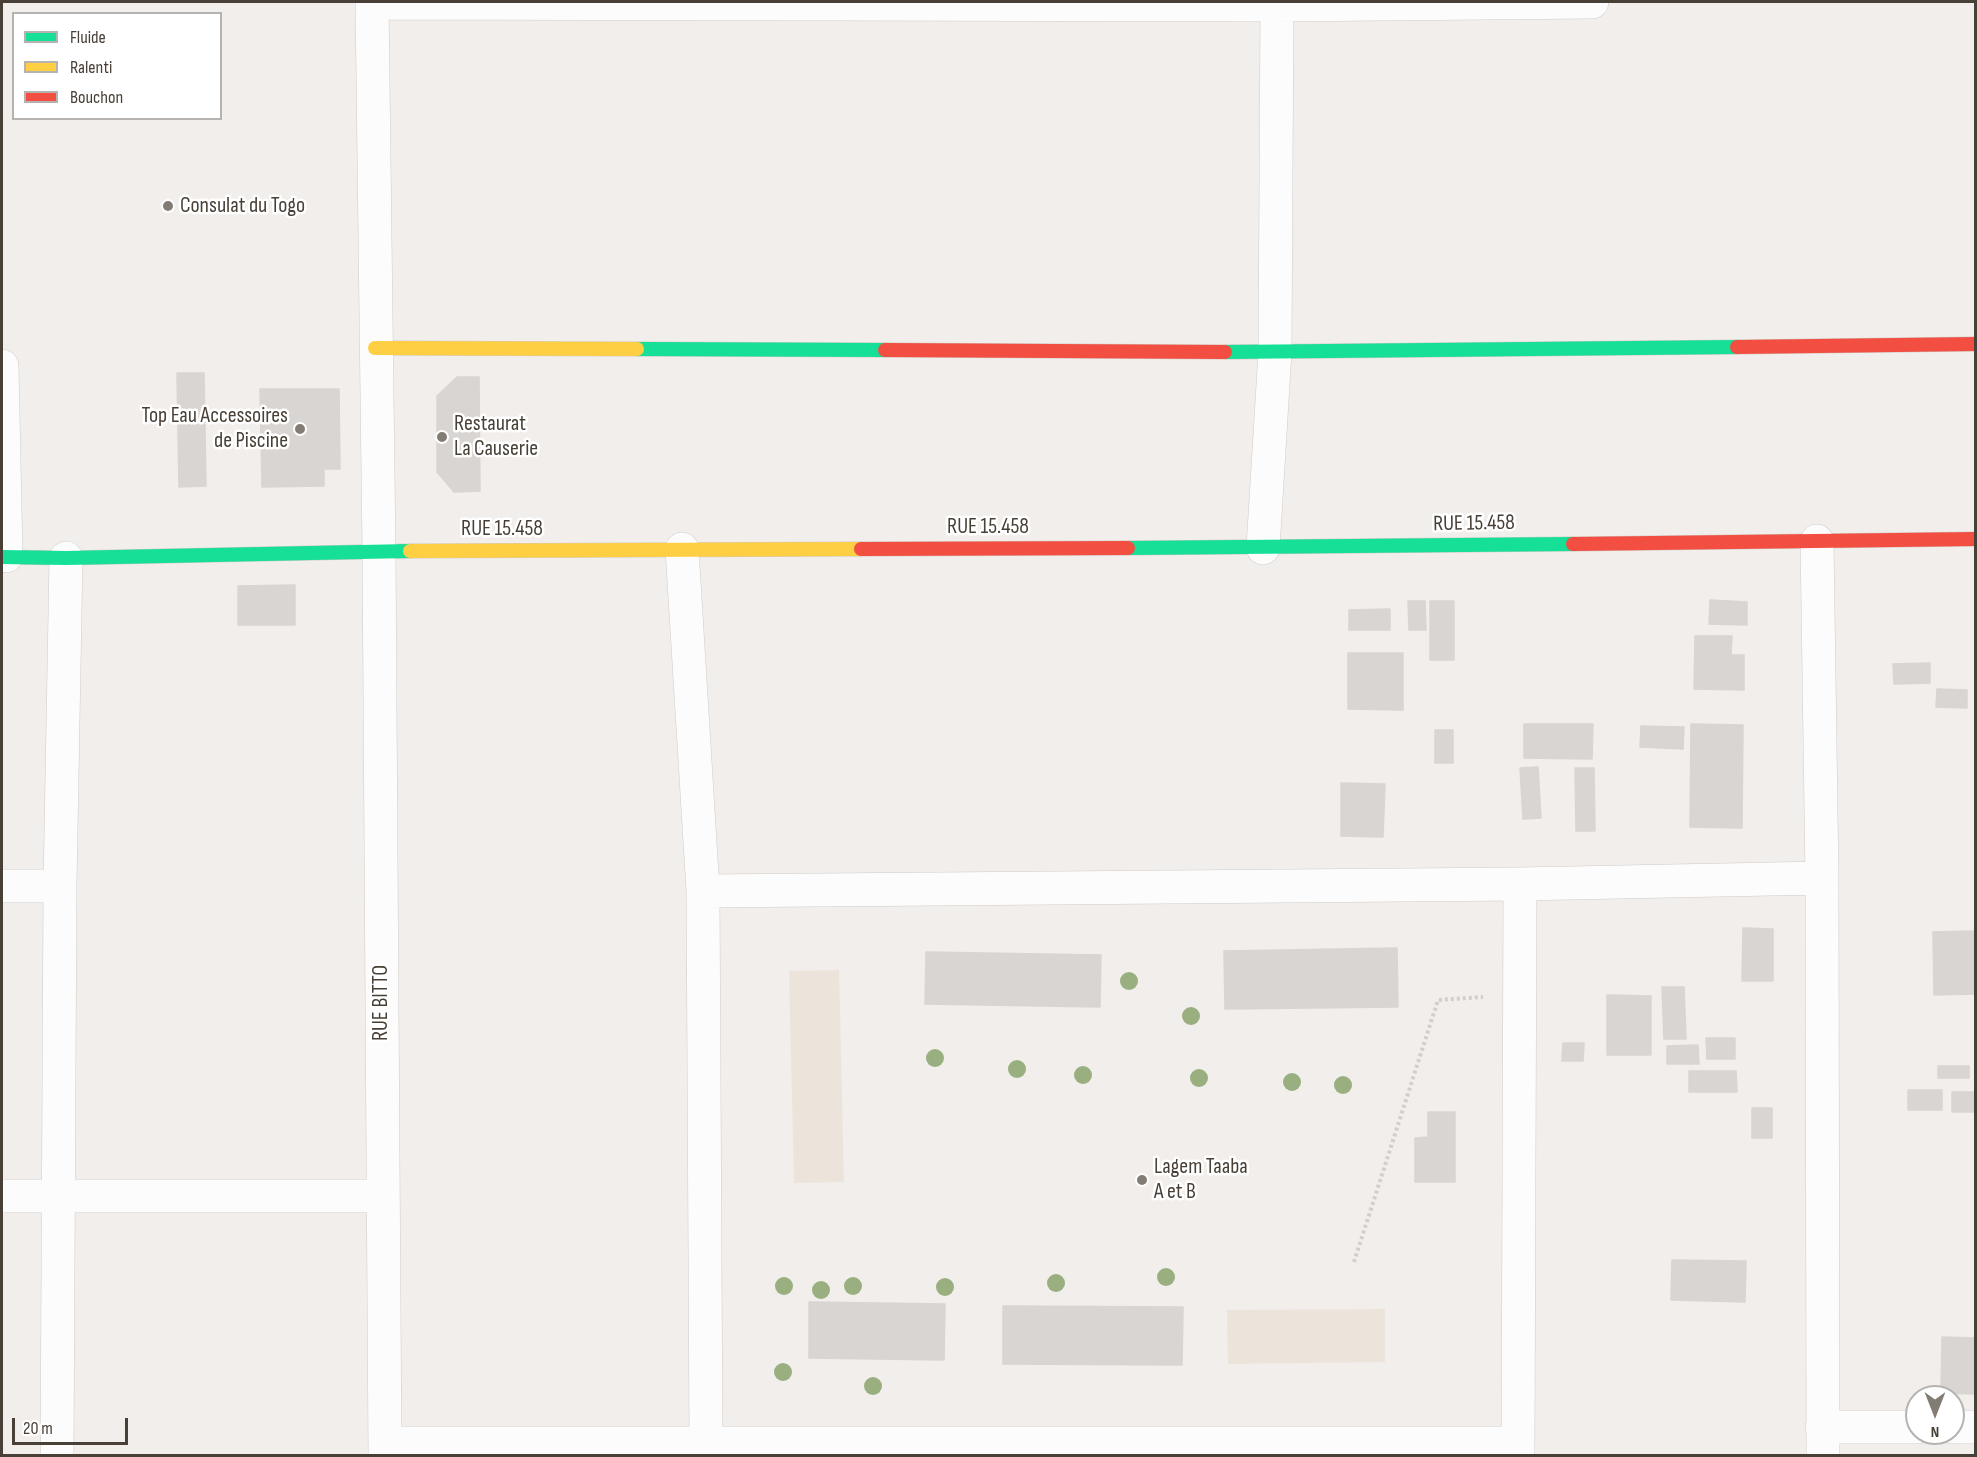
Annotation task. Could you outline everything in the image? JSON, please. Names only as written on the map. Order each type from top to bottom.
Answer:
[{"type":"main road","points":[[375,348],[1275,352],[1976,344]]},
{"type":"main road","name":"RUE 15.458","points":[[4,556],[66,558],[379,551],[682,549],[1263,548],[1976,539]]},
{"type":"street","points":[[372,2],[1592,2]]},
{"type":"street","name":"RUE BITTO","points":[[372,2],[379,551],[385,1449]]},
{"type":"street","points":[[1263,548],[1275,352],[1277,3]]},
{"type":"street","points":[[2,366],[4,556]]},
{"type":"street","points":[[1817,540],[1822,878],[1822,1441],[1905,1429]]},
{"type":"street","points":[[682,549],[703,891],[706,1443]]},
{"type":"street","points":[[57,1455],[60,886],[66,558]]},
{"type":"street","points":[[703,891],[1520,884],[1822,878]]},
{"type":"street","points":[[385,1449],[706,1443],[1518,1449],[1520,884]]},
{"type":"street","points":[[2,886],[60,886]]},
{"type":"street","points":[[2,1197],[383,1196]]},
{"type":"path","points":[[1354,1262],[1438,1000],[1519,994]]},
{"type":"shaded area","points":[[839,970],[844,1182],[794,1183],[789,971]]},
{"type":"shaded area","points":[[1385,1309],[1385,1362],[1228,1364],[1227,1310]]},
{"type":"building","points":[[177,373],[204,373],[206,486],[179,487]]},
{"type":"building","points":[[457,377],[479,377],[480,491],[454,492],[437,472],[437,396]]},
{"type":"building","name":"Top Eau Accessoires de Piscine","points":[[260,389],[339,389],[340,469],[324,469],[324,486],[262,487]]},
{"type":"building","points":[[295,585],[295,625],[238,625],[238,586]]},
{"type":"building","points":[[1710,600],[1747,602],[1747,625],[1709,624]]},
{"type":"building","points":[[1408,601],[1425,601],[1426,630],[1409,630]]},
{"type":"building","points":[[1430,601],[1454,601],[1454,660],[1430,660]]},
{"type":"building","points":[[1390,609],[1390,630],[1349,630],[1349,610]]},
{"type":"building","points":[[1695,636],[1732,636],[1731,655],[1744,655],[1744,690],[1694,689]]},
{"type":"building","points":[[1348,653],[1403,653],[1403,710],[1348,709]]},
{"type":"building","points":[[1930,663],[1930,683],[1894,684],[1893,664]]},
{"type":"building","points":[[1937,689],[1967,690],[1967,708],[1936,707]]},
{"type":"building","points":[[1524,724],[1593,724],[1592,759],[1524,758]]},
{"type":"building","points":[[1691,724],[1743,725],[1742,828],[1690,827]]},
{"type":"building","points":[[1641,726],[1684,727],[1683,749],[1640,747]]},
{"type":"building","points":[[1435,730],[1453,730],[1453,763],[1435,763]]},
{"type":"building","points":[[1538,767],[1541,818],[1523,819],[1520,768]]},
{"type":"building","points":[[1575,768],[1594,768],[1595,831],[1576,831]]},
{"type":"building","points":[[1341,783],[1385,784],[1383,837],[1341,836]]},
{"type":"building","points":[[1743,928],[1773,929],[1773,981],[1742,981]]},
{"type":"building","points":[[1976,931],[1976,994],[1934,995],[1933,932]]},
{"type":"building","points":[[1397,948],[1398,1007],[1225,1009],[1224,951]]},
{"type":"building","points":[[926,952],[1101,955],[1100,1007],[925,1004]]},
{"type":"building","points":[[1662,987],[1684,987],[1686,1039],[1664,1039]]},
{"type":"building","points":[[1607,995],[1651,996],[1651,1055],[1607,1055]]},
{"type":"building","points":[[1706,1038],[1735,1038],[1735,1059],[1707,1059]]},
{"type":"building","points":[[1563,1043],[1584,1043],[1583,1061],[1562,1061]]},
{"type":"building","points":[[1698,1045],[1699,1064],[1667,1064],[1667,1046]]},
{"type":"building","points":[[1938,1066],[1969,1066],[1969,1078],[1938,1078]]},
{"type":"building","points":[[1689,1071],[1736,1071],[1737,1092],[1689,1092]]},
{"type":"building","points":[[1908,1090],[1942,1090],[1942,1110],[1908,1110]]},
{"type":"building","points":[[1952,1092],[1976,1092],[1976,1112],[1952,1112]]},
{"type":"building","points":[[1752,1108],[1772,1108],[1772,1138],[1752,1138]]},
{"type":"building","points":[[1428,1112],[1455,1112],[1455,1182],[1415,1182],[1415,1138],[1428,1137]]},
{"type":"building","points":[[1672,1260],[1746,1261],[1745,1302],[1671,1300]]},
{"type":"building","points":[[809,1302],[945,1304],[944,1360],[809,1358]]},
{"type":"building","points":[[1003,1306],[1183,1307],[1182,1365],[1003,1364]]},
{"type":"building","points":[[1942,1337],[1976,1338],[1976,1394],[1965,1394],[1965,1385],[1941,1385]]},
{"type":"traffic: fast","points":[[1225,352],[1737,347]]},
{"type":"traffic: fast","points":[[637,349],[885,350]]},
{"type":"traffic: fast","points":[[1128,548],[1573,544]]},
{"type":"traffic: fast","points":[[2,557],[66,558],[410,551]]},
{"type":"traffic: slow","points":[[375,348],[637,349]]},
{"type":"traffic: slow","points":[[410,551],[861,549]]},
{"type":"traffic: jam","points":[[1737,347],[1976,344]]},
{"type":"traffic: jam","points":[[885,350],[1225,352]]},
{"type":"traffic: jam","points":[[1573,544],[1976,539]]},
{"type":"traffic: jam","points":[[861,549],[1128,548]]},
{"type":"place","name":"Consulat du Togo","points":[[168,206]]},
{"type":"place","name":"Top Eau Accessoires de Piscine","points":[[300,429]]},
{"type":"place","name":"Restaurat La Causerie","points":[[442,437]]},
{"type":"place","name":"Lagem Taaba A et B","points":[[1142,1180]]}]
